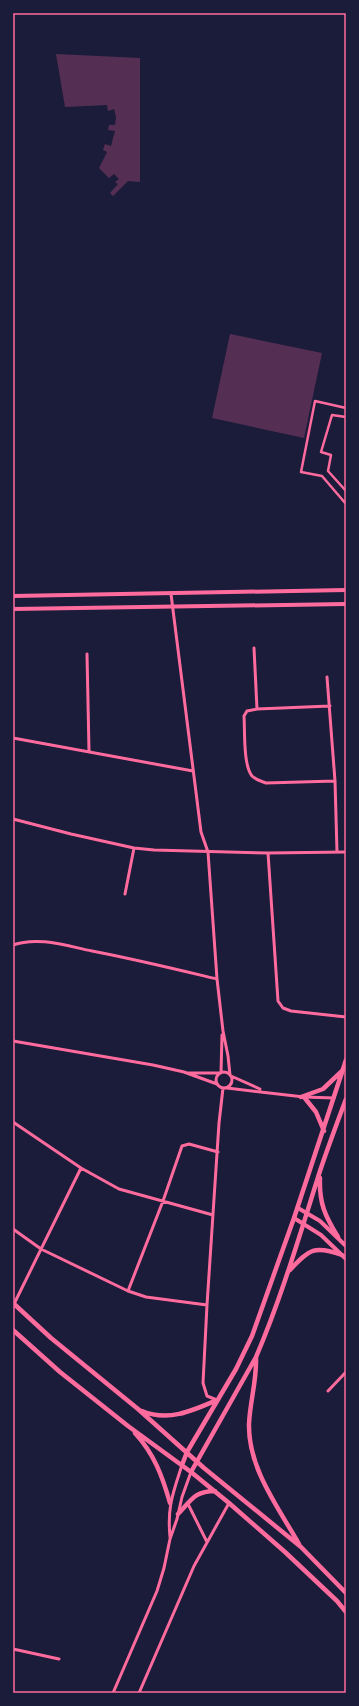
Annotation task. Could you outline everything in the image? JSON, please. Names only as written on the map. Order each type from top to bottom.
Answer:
[{"type":"main road","points":[[182,1465],[187,1452],[236,1369],[252,1336],[298,1208],[346,1060]]},
{"type":"main road","points":[[324,1131],[316,1112],[302,1097],[323,1089],[343,1070]]},
{"type":"main road","points":[[191,1472],[256,1357],[289,1271],[308,1214],[320,1170],[346,1099]]},
{"type":"main road","points":[[320,1170],[321,1206],[338,1237]]},
{"type":"main road","points":[[289,1271],[303,1256],[314,1249],[327,1250],[344,1257]]},
{"type":"main road","points":[[14,1303],[51,1338],[138,1409],[196,1461],[300,1547],[346,1593]]},
{"type":"main road","points":[[13,1330],[60,1372],[228,1502],[285,1552],[337,1601],[346,1612]]},
{"type":"main road","points":[[256,1357],[257,1369],[249,1425],[252,1448],[257,1466],[266,1486],[300,1547]]},
{"type":"main road","points":[[138,1409],[154,1415],[171,1416],[194,1410],[217,1400]]},
{"type":"main road","points":[[128,1426],[149,1449],[164,1481],[170,1503]]},
{"type":"main road","points":[[178,1514],[197,1494],[207,1491],[215,1491]]},
{"type":"street","points":[[346,408],[315,401],[300,472],[322,476],[346,504]]},
{"type":"street","points":[[346,417],[332,415],[321,452],[332,455],[328,471],[346,491]]},
{"type":"street","points":[[13,596],[346,590]]},
{"type":"street","points":[[171,594],[201,832],[208,852],[217,979],[223,1031],[232,1083],[225,1088],[218,1152],[207,1305],[204,1387],[207,1396],[217,1400]]},
{"type":"street","points":[[13,609],[346,604]]},
{"type":"street","points":[[254,648],[257,709]]},
{"type":"street","points":[[87,654],[89,751]]},
{"type":"street","points":[[327,677],[336,781],[338,852]]},
{"type":"street","points":[[330,706],[257,709],[246,711],[244,716],[247,760],[252,776],[258,781],[266,783],[336,781]]},
{"type":"street","points":[[13,738],[193,771]]},
{"type":"street","points":[[13,819],[134,848],[173,852],[346,852]]},
{"type":"street","points":[[126,894],[134,848]]},
{"type":"street","points":[[268,853],[278,1001],[283,1008],[291,1011],[346,1017]]},
{"type":"street","points":[[13,945],[32,941],[53,943],[134,959],[217,979]]},
{"type":"street","points":[[217,1084],[216,1077],[220,1073],[223,1031]]},
{"type":"street","points":[[13,1041],[97,1054],[184,1072],[225,1088],[263,1091],[302,1097],[334,1098]]},
{"type":"street","points":[[184,1072],[227,1072],[263,1091]]},
{"type":"street","points":[[13,1122],[81,1168],[124,1192],[213,1215]]},
{"type":"street","points":[[128,1291],[163,1201],[182,1146],[189,1144],[218,1152]]},
{"type":"street","points":[[14,1303],[81,1168]]},
{"type":"street","points":[[298,1208],[320,1221],[346,1246]]},
{"type":"street","points":[[294,1218],[332,1245],[344,1257]]},
{"type":"street","points":[[13,1228],[41,1249],[128,1291],[146,1296],[207,1305]]},
{"type":"street","points":[[328,1391],[346,1372]]},
{"type":"street","points":[[170,1539],[168,1522],[170,1503],[182,1465]]},
{"type":"street","points":[[113,1693],[156,1591],[164,1568],[170,1539],[185,1486],[191,1472]]},
{"type":"street","points":[[139,1693],[194,1566],[228,1502]]},
{"type":"street","points":[[188,1504],[208,1542]]},
{"type":"street","points":[[13,1649],[59,1659]]},
{"type":"building","points":[[56,54],[140,58],[140,182],[128,181],[113,196],[110,193],[118,184],[115,182],[119,179],[114,174],[109,178],[99,168],[107,152],[103,150],[105,144],[111,146],[115,131],[108,130],[109,125],[115,125],[116,117],[114,109],[108,111],[107,105],[65,107]]},
{"type":"building","points":[[230,334],[322,353],[304,438],[212,418]]}]
